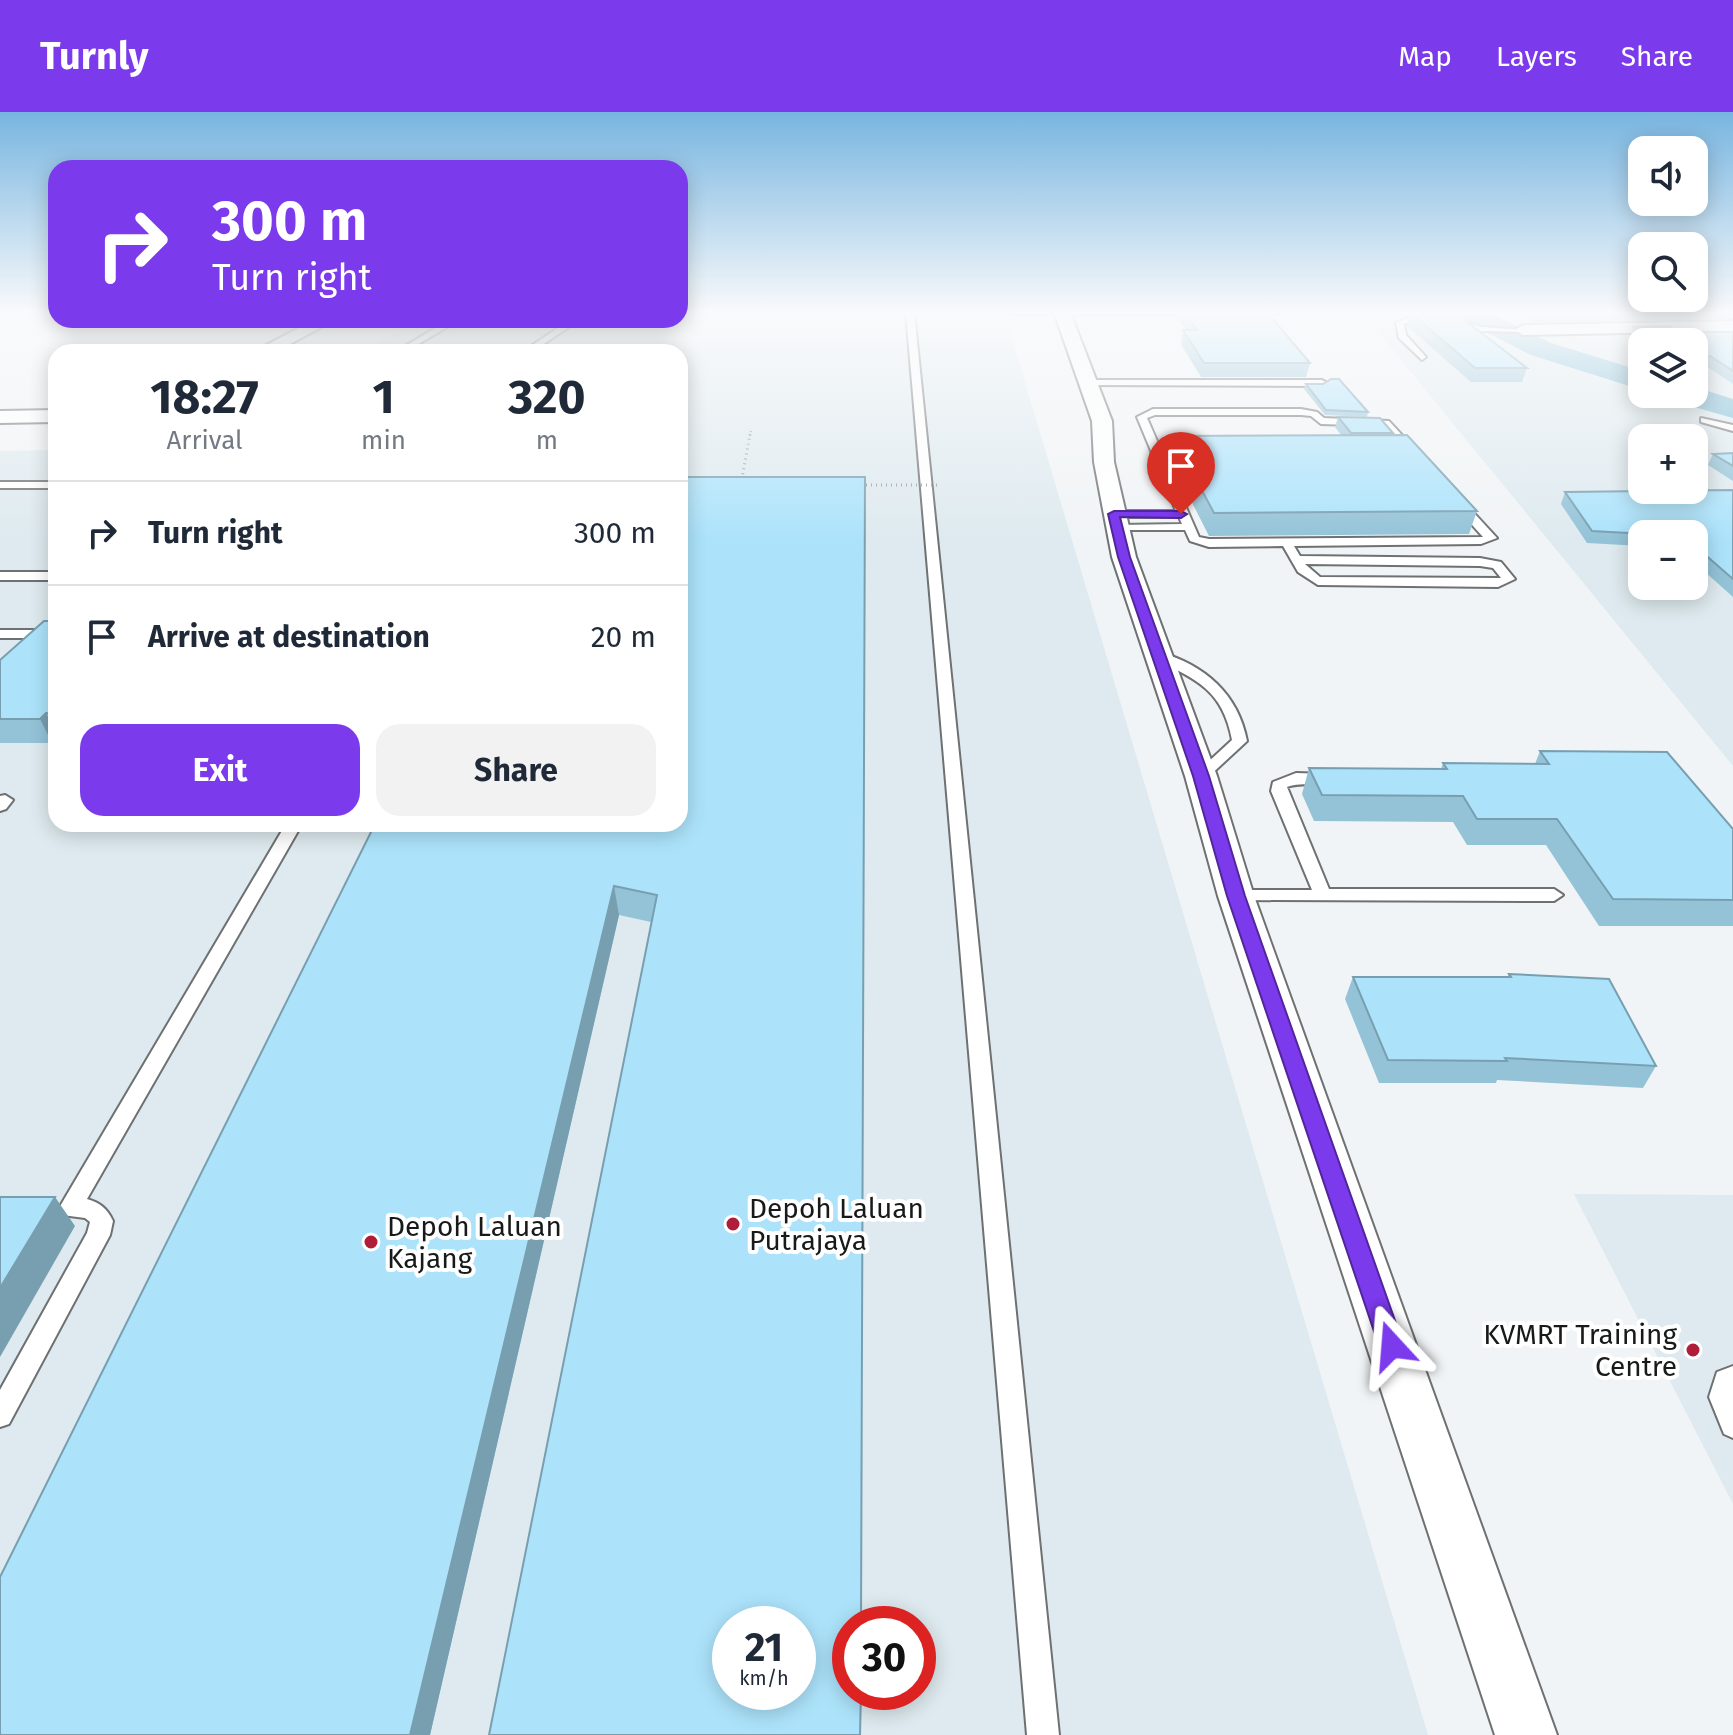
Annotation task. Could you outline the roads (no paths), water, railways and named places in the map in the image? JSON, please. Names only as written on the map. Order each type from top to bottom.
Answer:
[{"type":"street","points":[[1091,388],[1102,421],[1104,462],[1124,557],[1201,776],[1236,896],[1526,1735]]},
{"type":"street","points":[[0,417],[48,416]]},
{"type":"lane","points":[[917,388],[1043,1735]]},
{"type":"lane","points":[[1321,421],[1386,423],[1491,538],[1481,541],[1201,542],[1190,536],[1142,417],[1147,413],[1301,412],[1314,414],[1330,432]]},
{"type":"lane","points":[[1704,420],[1733,428]]},
{"type":"lane","points":[[1397,450],[1411,450]]},
{"type":"lane","points":[[1156,451],[1171,451]]},
{"type":"lane","points":[[0,485],[48,485]]},
{"type":"lane","points":[[1116,521],[1181,514]]},
{"type":"lane","points":[[1116,521],[1186,527]]},
{"type":"lane","points":[[1286,542],[1297,560],[1310,578],[1326,582],[1498,583],[1509,579],[1497,565],[1480,562],[1297,560]]},
{"type":"lane","points":[[0,576],[48,576]]},
{"type":"lane","points":[[0,634],[48,634]]},
{"type":"lane","points":[[38,646],[48,638]]},
{"type":"lane","points":[[1323,895],[1279,785],[1296,778],[1341,779]]},
{"type":"lane","points":[[70,1208],[289,832]]},
{"type":"lane","points":[[1236,896],[1554,895]]},
{"type":"lane","points":[[0,1415],[98,1235],[102,1221],[96,1212],[87,1208],[42,1208]]},
{"type":"lane","points":[[1733,1378],[1726,1380],[1720,1391],[1733,1425]]},
{"type":"waterway","points":[[1708,401],[1733,409]]},
{"type":"place","name":"Depoh Laluan Putrajaya","points":[[733,1224]]},
{"type":"place","name":"Depoh Laluan Kajang","points":[[371,1242]]},
{"type":"place","name":"KVMRT Training Centre","points":[[1693,1350]]}]
